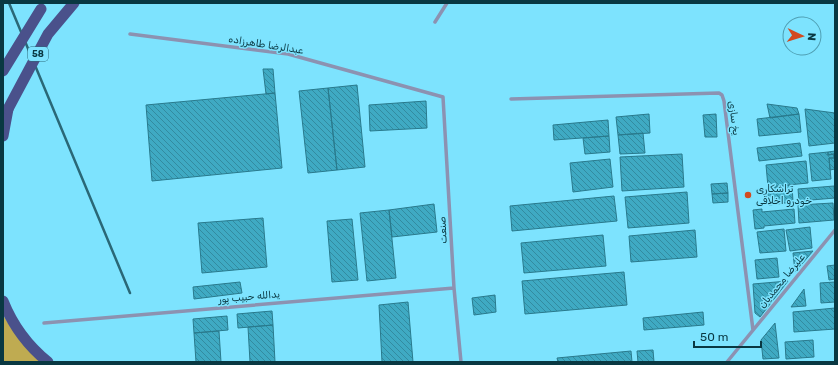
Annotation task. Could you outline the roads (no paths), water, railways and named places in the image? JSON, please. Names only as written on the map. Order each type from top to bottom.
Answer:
[{"type":"highway","name":"58","points":[[3,124],[8,109],[48,34],[74,3]]},
{"type":"highway","name":"58","points":[[3,71],[44,6]]},
{"type":"highway","points":[[3,136],[8,109]]},
{"type":"highway","points":[[3,301],[8,314],[24,338],[38,354],[48,362]]},
{"type":"lane","points":[[435,22],[447,3]]},
{"type":"lane","name":"عبدالرضا طاهرزاده","points":[[130,34],[288,54],[443,97]]},
{"type":"lane","name":"یخ سازی","points":[[511,98],[719,93],[722,95],[753,330]]},
{"type":"lane","name":"صنعت","points":[[443,97],[454,288],[461,362]]},
{"type":"lane","name":"علیرضا محمدیان","points":[[727,362],[835,230]]},
{"type":"lane","name":"یدالله حبیب پور","points":[[44,322],[454,288]]},
{"type":"railway","points":[[9,3],[130,293]]},
{"type":"place","name":"تراشکاری خودرو اخلاقی","points":[[748,195]]}]
